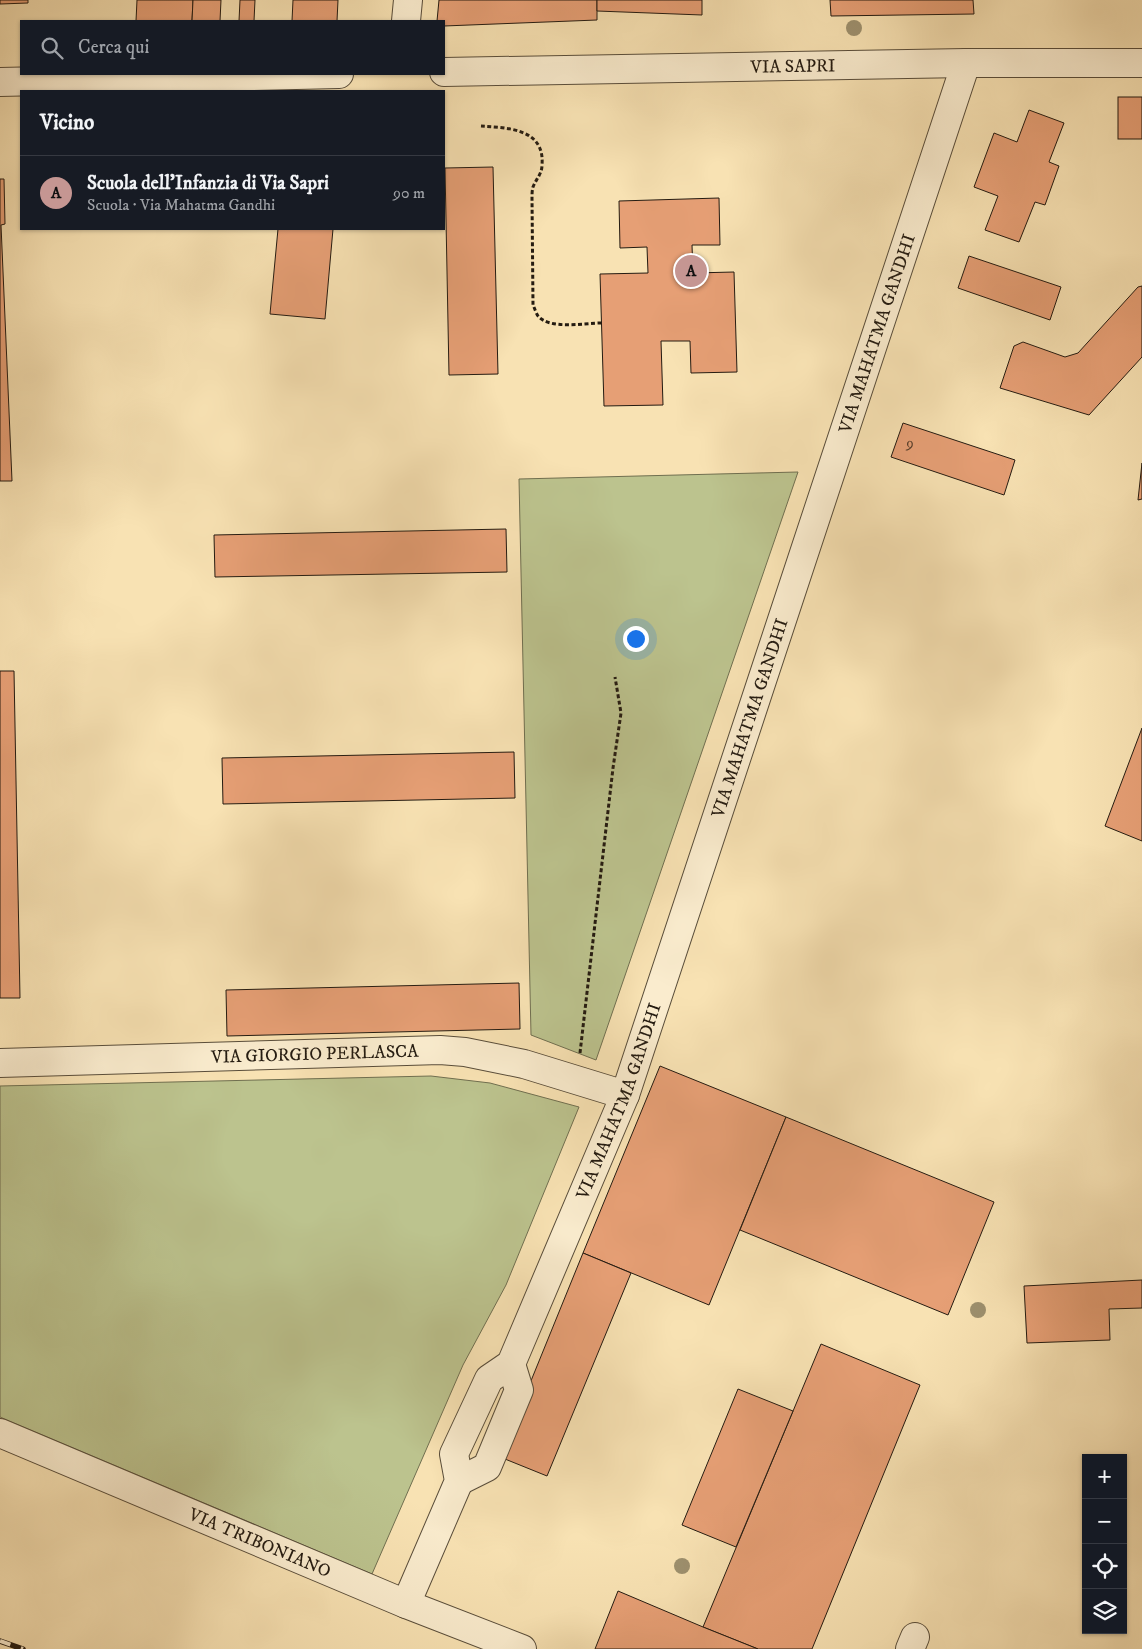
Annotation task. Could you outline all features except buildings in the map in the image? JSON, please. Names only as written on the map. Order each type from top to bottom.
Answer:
[{"type":"street","points":[[406,20],[408,0]]},
{"type":"street","name":"VIA SAPRI","points":[[445,72],[966,62],[1142,63]]},
{"type":"street","name":"VIA MAHATMA GANDHI","points":[[406,1604],[459,1480],[487,1467],[519,1390],[511,1364],[625,1096],[966,62]]},
{"type":"street","points":[[0,82],[298,75]]},
{"type":"street","name":"VIA GIORGIO PERLASCA","points":[[0,1063],[440,1050],[465,1052],[524,1064],[625,1096]]},
{"type":"street","name":"VIA TRIBONIANO","points":[[0,1432],[406,1604],[522,1649]]},
{"type":"path","points":[[481,126],[512,128],[533,138],[540,149],[542,164],[532,198],[533,305],[537,315],[546,323],[557,325],[602,323]]},
{"type":"path","points":[[574,1080],[584,1067],[580,1054],[612,768],[621,713],[615,677]]},
{"type":"green space","points":[[798,472],[596,1060],[531,1035],[519,479]]},
{"type":"green space","points":[[431,1076],[490,1083],[579,1107],[506,1285],[463,1365],[372,1574],[0,1417],[0,1086]]},
{"type":"railway","points":[[0,1641],[23,1649]]},
{"type":"place","name":"Scuola dell'Infanzia di Via Sapri","points":[[691,271]]}]
